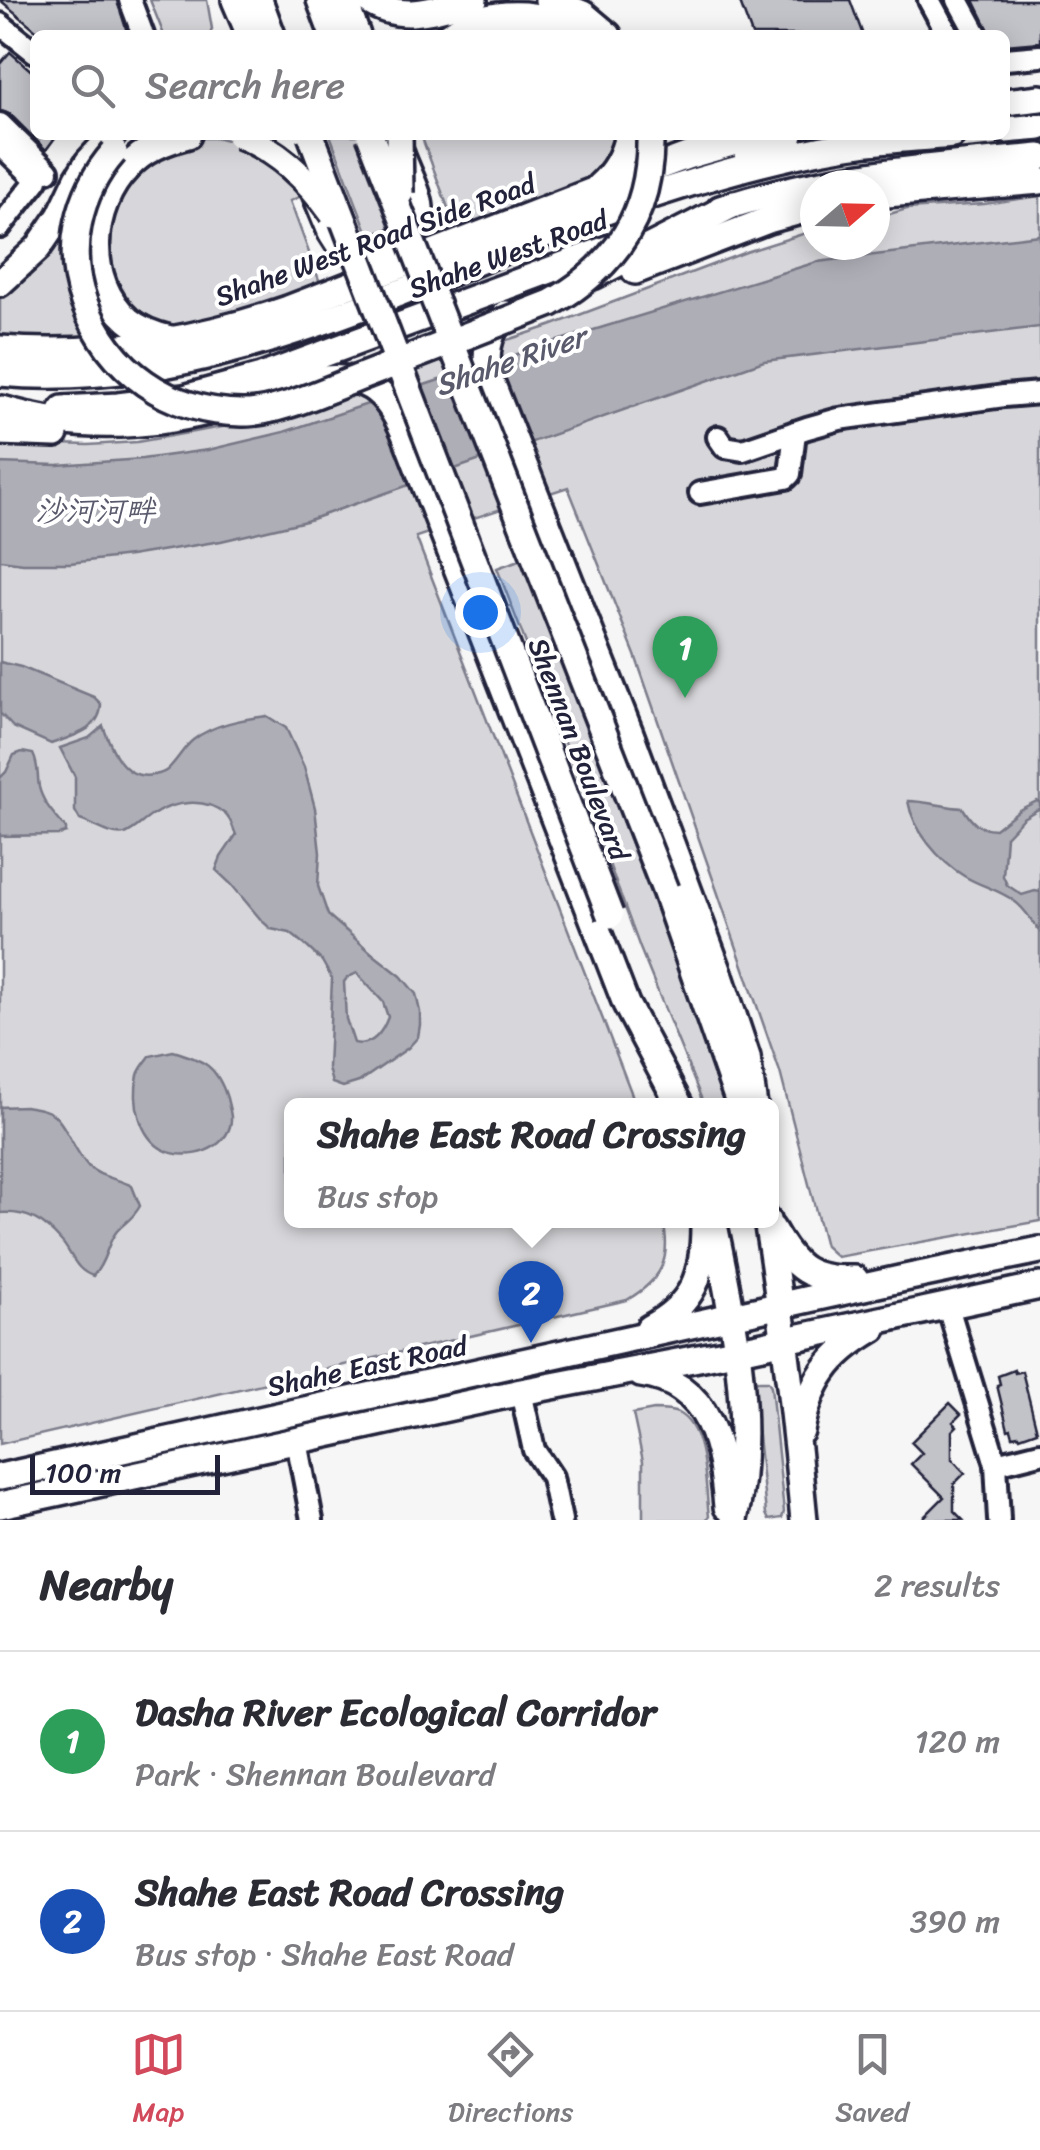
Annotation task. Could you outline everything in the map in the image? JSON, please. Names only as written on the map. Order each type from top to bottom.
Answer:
[{"type":"main road","points":[[320,0],[331,30]]},
{"type":"main road","points":[[344,0],[355,30]]},
{"type":"main road","points":[[367,0],[386,10],[412,14],[474,0]]},
{"type":"main road","points":[[548,0],[583,14],[602,30]]},
{"type":"main road","points":[[587,0],[622,30]]},
{"type":"main road","points":[[236,30],[244,1]]},
{"type":"main road","points":[[244,1],[249,30]]},
{"type":"main road","points":[[244,1],[268,30]]},
{"type":"main road","points":[[458,30],[472,22],[508,15],[544,18],[569,30]]},
{"type":"main road","points":[[1010,130],[1040,128]]},
{"type":"main road","points":[[173,140],[155,146],[119,176],[102,208],[96,245],[102,282],[120,312],[144,331],[174,340]]},
{"type":"main road","points":[[249,140],[274,152],[308,183],[340,224],[360,262]]},
{"type":"main road","points":[[293,140],[331,232],[353,254],[400,240],[419,226],[420,207],[398,140]]},
{"type":"main road","name":"Shennan Boulevard","points":[[313,140],[678,1098]]},
{"type":"main road","name":"Shennan Boulevard","points":[[372,140],[665,890],[737,1098]]},
{"type":"main road","points":[[396,140],[403,215],[412,247]]},
{"type":"main road","points":[[593,191],[616,167],[626,140]]},
{"type":"main road","points":[[551,303],[594,274],[624,238],[643,197],[650,140]]},
{"type":"main road","name":"Shahe West Road Side Road","points":[[0,349],[81,350],[174,340],[229,328],[687,156],[743,140]]},
{"type":"main road","points":[[661,192],[779,140]]},
{"type":"main road","name":"Shahe West Road","points":[[0,374],[140,370],[248,348],[661,192],[783,158],[901,140]]},
{"type":"main road","points":[[0,283],[38,248],[95,154],[113,144]]},
{"type":"main road","points":[[113,144],[80,215],[76,238],[78,286],[99,334],[113,356],[165,396],[201,410],[246,414]]},
{"type":"main road","name":"Shahe West Road","points":[[1,416],[184,398],[223,388],[768,194],[847,177],[1040,157]]},
{"type":"main road","points":[[890,194],[1040,181]]},
{"type":"main road","points":[[734,204],[604,271],[519,306],[500,320],[489,342],[488,368],[724,984],[747,1057],[753,1098]]},
{"type":"main road","points":[[1,416],[76,434],[200,422],[290,403],[742,229],[800,212]]},
{"type":"main road","points":[[1,416],[69,424],[158,422],[237,405],[314,380],[340,378],[370,386],[386,398],[400,420],[626,1004],[677,1098]]},
{"type":"main road","points":[[616,1342],[652,1326],[691,1294],[702,1264],[704,1228]]},
{"type":"main road","points":[[714,1228],[731,1316],[744,1430],[743,1462],[731,1520]]},
{"type":"main road","points":[[768,1228],[804,1520]]},
{"type":"main road","points":[[772,1228],[786,1252],[818,1277],[900,1278]]},
{"type":"main road","name":"Shahe East Road","points":[[0,1477],[1040,1250]]},
{"type":"main road","name":"Shahe East Road","points":[[0,1505],[521,1392],[736,1352],[1040,1286]]},
{"type":"main road","points":[[798,1448],[811,1394],[830,1361],[856,1339],[900,1316]]},
{"type":"main road","points":[[631,1372],[671,1382],[708,1418],[722,1454],[731,1520]]},
{"type":"street","points":[[130,0],[142,30]]},
{"type":"street","points":[[928,0],[945,30]]},
{"type":"street","points":[[958,0],[974,30]]},
{"type":"street","points":[[0,24],[30,48]]},
{"type":"street","points":[[1010,59],[1040,56]]},
{"type":"street","points":[[0,124],[48,171]]},
{"type":"street","points":[[0,144],[36,180],[0,227]]},
{"type":"street","points":[[718,438],[724,446],[744,450],[839,420],[1040,393]]},
{"type":"street","points":[[700,493],[786,478],[790,474],[796,432]]},
{"type":"street","points":[[948,1307],[996,1464],[1000,1520]]},
{"type":"street","points":[[521,1392],[534,1450],[552,1477],[561,1520]]},
{"type":"street","points":[[297,1441],[312,1520]]},
{"type":"street","points":[[996,1464],[1040,1453]]},
{"type":"shaded area","points":[[150,0],[207,0],[212,30],[162,30]]},
{"type":"shaded area","points":[[193,140],[241,143],[308,193],[290,201],[322,288],[188,329],[147,325],[114,292],[106,228],[114,201],[140,164]]},
{"type":"shaded area","points":[[332,140],[362,140],[395,232],[370,239]]},
{"type":"shaded area","points":[[423,140],[616,140],[592,180],[458,235]]},
{"type":"shaded area","points":[[92,194],[89,282],[100,307],[127,342],[0,344],[0,296],[15,284]]},
{"type":"shaded area","points":[[1040,196],[1040,1221],[837,1257],[825,1246],[780,1072],[635,655],[568,487],[416,537],[633,1098],[284,1098],[284,1228],[664,1228],[666,1247],[661,1268],[648,1285],[627,1300],[0,1444],[0,442],[137,442],[239,424],[550,326],[800,235],[800,260],[890,260],[890,214]]},
{"type":"shaded area","points":[[522,559],[706,1039],[724,1098],[701,1098],[640,948],[497,568]]},
{"type":"shaded area","points":[[757,1381],[768,1381],[771,1386],[784,1512],[782,1518],[769,1520],[753,1387]]},
{"type":"shaded area","points":[[654,1410],[678,1413],[695,1431],[705,1475],[707,1520],[643,1520],[643,1461],[633,1414]]},
{"type":"water","name":"沙河河畔","points":[[1040,235],[1040,327],[764,361],[306,521],[221,541],[70,563],[0,560],[0,463],[57,465],[208,450],[284,432],[541,346],[817,262],[890,260],[890,253]]},
{"type":"water","points":[[0,662],[94,697],[101,704],[96,721],[84,731],[51,744],[13,727],[0,713]]},
{"type":"water","points":[[267,716],[286,728],[304,767],[315,808],[320,853],[318,886],[328,915],[401,976],[416,994],[420,1012],[418,1037],[408,1048],[359,1082],[343,1087],[332,1083],[328,1068],[332,979],[322,961],[305,945],[290,933],[271,929],[216,870],[236,835],[227,816],[208,805],[178,804],[159,811],[125,834],[102,830],[80,820],[75,811],[75,777],[60,748],[89,738],[103,726],[114,753],[126,768],[143,776],[153,775],[167,770],[201,734],[228,723]],"holes":[[[357,973],[383,1002],[388,1017],[379,1033],[371,1041],[354,1043],[346,1019],[344,982]]]},
{"type":"water","points":[[33,754],[41,793],[66,833],[0,836],[0,778],[14,755]]},
{"type":"water","points":[[908,801],[963,808],[976,824],[995,829],[1019,810],[1040,803],[1040,808],[1023,818],[1006,836],[1003,876],[1007,885],[1022,895],[1040,892],[1040,931],[1014,901],[945,862],[921,834]]},
{"type":"water","points":[[173,1051],[201,1061],[214,1071],[227,1098],[231,1121],[228,1131],[215,1146],[195,1154],[164,1150],[155,1144],[139,1117],[136,1085],[142,1067],[150,1056]]},
{"type":"water","points":[[25,1106],[53,1114],[88,1166],[132,1186],[140,1206],[113,1236],[93,1276],[78,1266],[62,1242],[42,1223],[19,1214],[0,1213],[0,1107]]},
{"type":"building","points":[[0,0],[117,0],[126,30],[36,30]]},
{"type":"building","points":[[739,0],[850,0],[861,30],[750,30]]},
{"type":"building","points":[[974,0],[1040,0],[1040,42],[1010,45],[1010,30],[989,30]]},
{"type":"building","points":[[10,52],[30,70],[30,134],[10,114],[0,111],[0,64]]},
{"type":"building","points":[[36,140],[53,140],[46,150]]},
{"type":"building","points":[[1022,1371],[1037,1431],[1020,1437],[1008,1430],[997,1385],[998,1376]]},
{"type":"building","points":[[950,1403],[961,1414],[953,1422],[957,1426],[952,1431],[952,1459],[965,1473],[954,1484],[954,1511],[963,1520],[921,1520],[944,1497],[911,1464],[922,1453],[911,1442]]},
{"type":"place","name":"Dasha River Ecological Corridor","points":[[685,698]]},
{"type":"place","name":"Shahe East Road Crossing","points":[[531,1343]]},
{"type":"water label","name":"Shahe River","points":[[510,361]]}]
